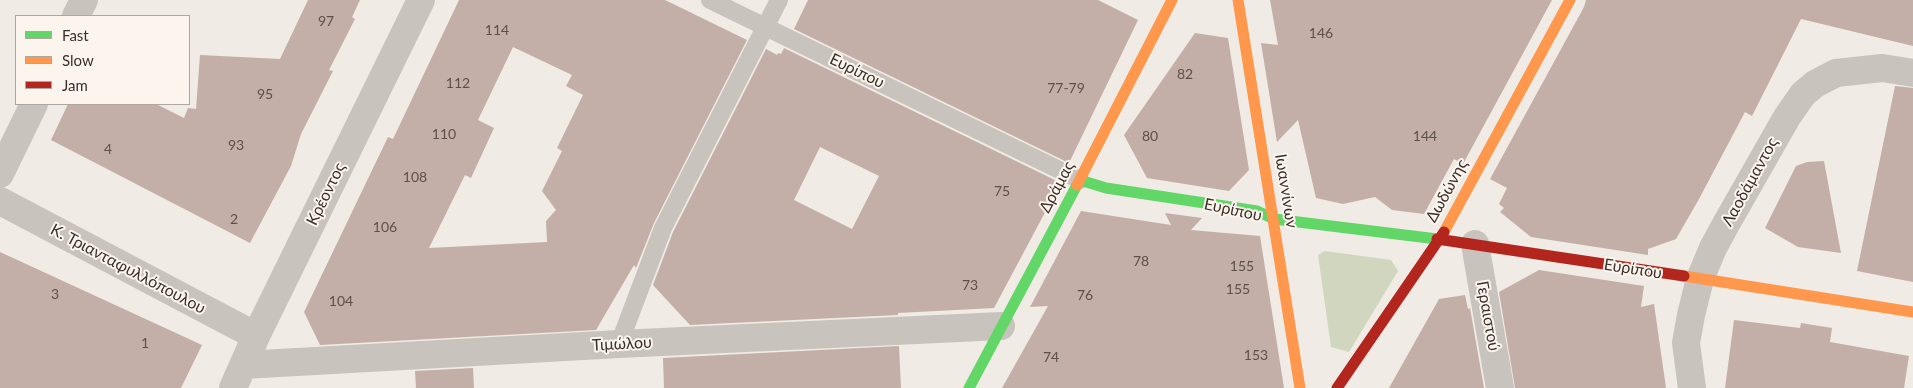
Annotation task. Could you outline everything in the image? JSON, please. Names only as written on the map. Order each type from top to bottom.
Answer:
[{"type":"street","points":[[76,15],[84,0]]},
{"type":"street","name":"Κρέοντος","points":[[238,377],[256,336],[421,0]]},
{"type":"street","name":"Δράμας","points":[[969,388],[1080,180],[1172,0]]},
{"type":"street","name":"Ιωαννίνων","points":[[1238,0],[1300,388]]},
{"type":"street","name":"Δωδώνης","points":[[1337,388],[1440,239],[1570,0]]},
{"type":"street","name":"Λαοδάμαντος","points":[[1692,388],[1686,343],[1700,279],[1726,224],[1786,117],[1804,94],[1825,78],[1848,71],[1882,68],[1913,73]]},
{"type":"street","points":[[0,174],[34,105]]},
{"type":"street","name":"Ευρίπου","points":[[1080,180],[1106,188],[1257,211],[1274,219],[1475,244],[1913,312]]},
{"type":"street","name":"Κ. Τριανταφυλλόπουλου","points":[[0,202],[256,336]]},
{"type":"street","name":"Γεραιστού","points":[[1475,244],[1500,388]]},
{"type":"street","name":"Τιμώλου","points":[[238,377],[619,344],[1001,326]]},
{"type":"lane","name":"Ευρίπου","points":[[710,0],[1080,180]]},
{"type":"lane","points":[[619,344],[663,228],[779,0]]},
{"type":"green space","points":[[1325,251],[1391,260],[1398,271],[1349,352],[1331,347],[1318,255]]},
{"type":"building","points":[[308,0],[360,0],[352,17],[355,19],[329,70],[333,71],[301,134],[291,166],[250,243],[51,140],[68,105],[158,105],[184,118],[188,108],[196,109],[200,55],[280,59]]},
{"type":"building","points":[[459,0],[665,0],[747,40],[654,223],[636,268],[634,265],[596,330],[320,345],[304,312],[388,137],[393,139]],"holes":[[[513,47],[572,75],[566,86],[583,95],[557,148],[562,151],[542,191],[556,210],[546,221],[547,242],[429,248],[465,175],[471,178],[494,128],[478,120]]]},
{"type":"building","points":[[808,0],[1098,0],[1138,20],[1069,163],[794,29]]},
{"type":"building","points":[[1270,0],[1552,0],[1463,164],[1454,159],[1424,214],[1392,210],[1375,197],[1343,204],[1316,198],[1298,120],[1277,142],[1261,43],[1278,45]]},
{"type":"building","points":[[1586,0],[1913,0],[1913,46],[1801,19],[1752,116],[1745,112],[1676,239],[1648,249],[1648,255],[1531,237],[1500,212],[1504,208],[1499,204],[1507,188],[1490,179],[1584,7]]},
{"type":"building","points":[[1195,33],[1228,38],[1249,170],[1229,191],[1147,178],[1124,135]]},
{"type":"building","points":[[784,48],[1059,182],[1049,205],[994,308],[898,313],[898,315],[690,325],[653,285],[673,232],[766,49],[777,55],[778,53],[781,54]],"holes":[[[820,147],[879,176],[852,229],[794,200]]]},
{"type":"building","points":[[1895,86],[1913,88],[1913,282],[1857,271]]},
{"type":"building","points":[[1824,161],[1841,253],[1798,247],[1765,228],[1796,166],[1807,162]]},
{"type":"building","points":[[1081,211],[1171,225],[1165,213],[1202,218],[1191,230],[1260,236],[1284,388],[1002,388],[1048,306],[1030,307]]},
{"type":"building","points":[[0,252],[202,345],[181,388],[0,388]]},
{"type":"building","points":[[1539,270],[1644,286],[1641,307],[1654,304],[1666,388],[1515,388],[1499,292]]},
{"type":"building","points":[[1465,295],[1468,309],[1470,308],[1484,388],[1389,388],[1439,299]]},
{"type":"building","points":[[1734,320],[1800,328],[1801,323],[1832,328],[1830,342],[1909,356],[1904,388],[1725,388]]},
{"type":"building","points":[[899,346],[901,388],[664,388],[663,358]]},
{"type":"building","points":[[473,368],[474,388],[416,388],[415,371]]},
{"type":"traffic: fast","points":[[1080,180],[1106,188],[1257,211],[1274,219],[1437,239]]},
{"type":"traffic: fast","points":[[969,388],[1077,185]]},
{"type":"traffic: slow","points":[[1077,185],[1172,0]]},
{"type":"traffic: slow","points":[[1238,0],[1300,388]]},
{"type":"traffic: slow","points":[[1444,232],[1570,0]]},
{"type":"traffic: slow","points":[[1684,276],[1913,312]]},
{"type":"traffic: jam","points":[[1337,388],[1444,232]]},
{"type":"traffic: jam","points":[[1437,239],[1684,276]]}]
